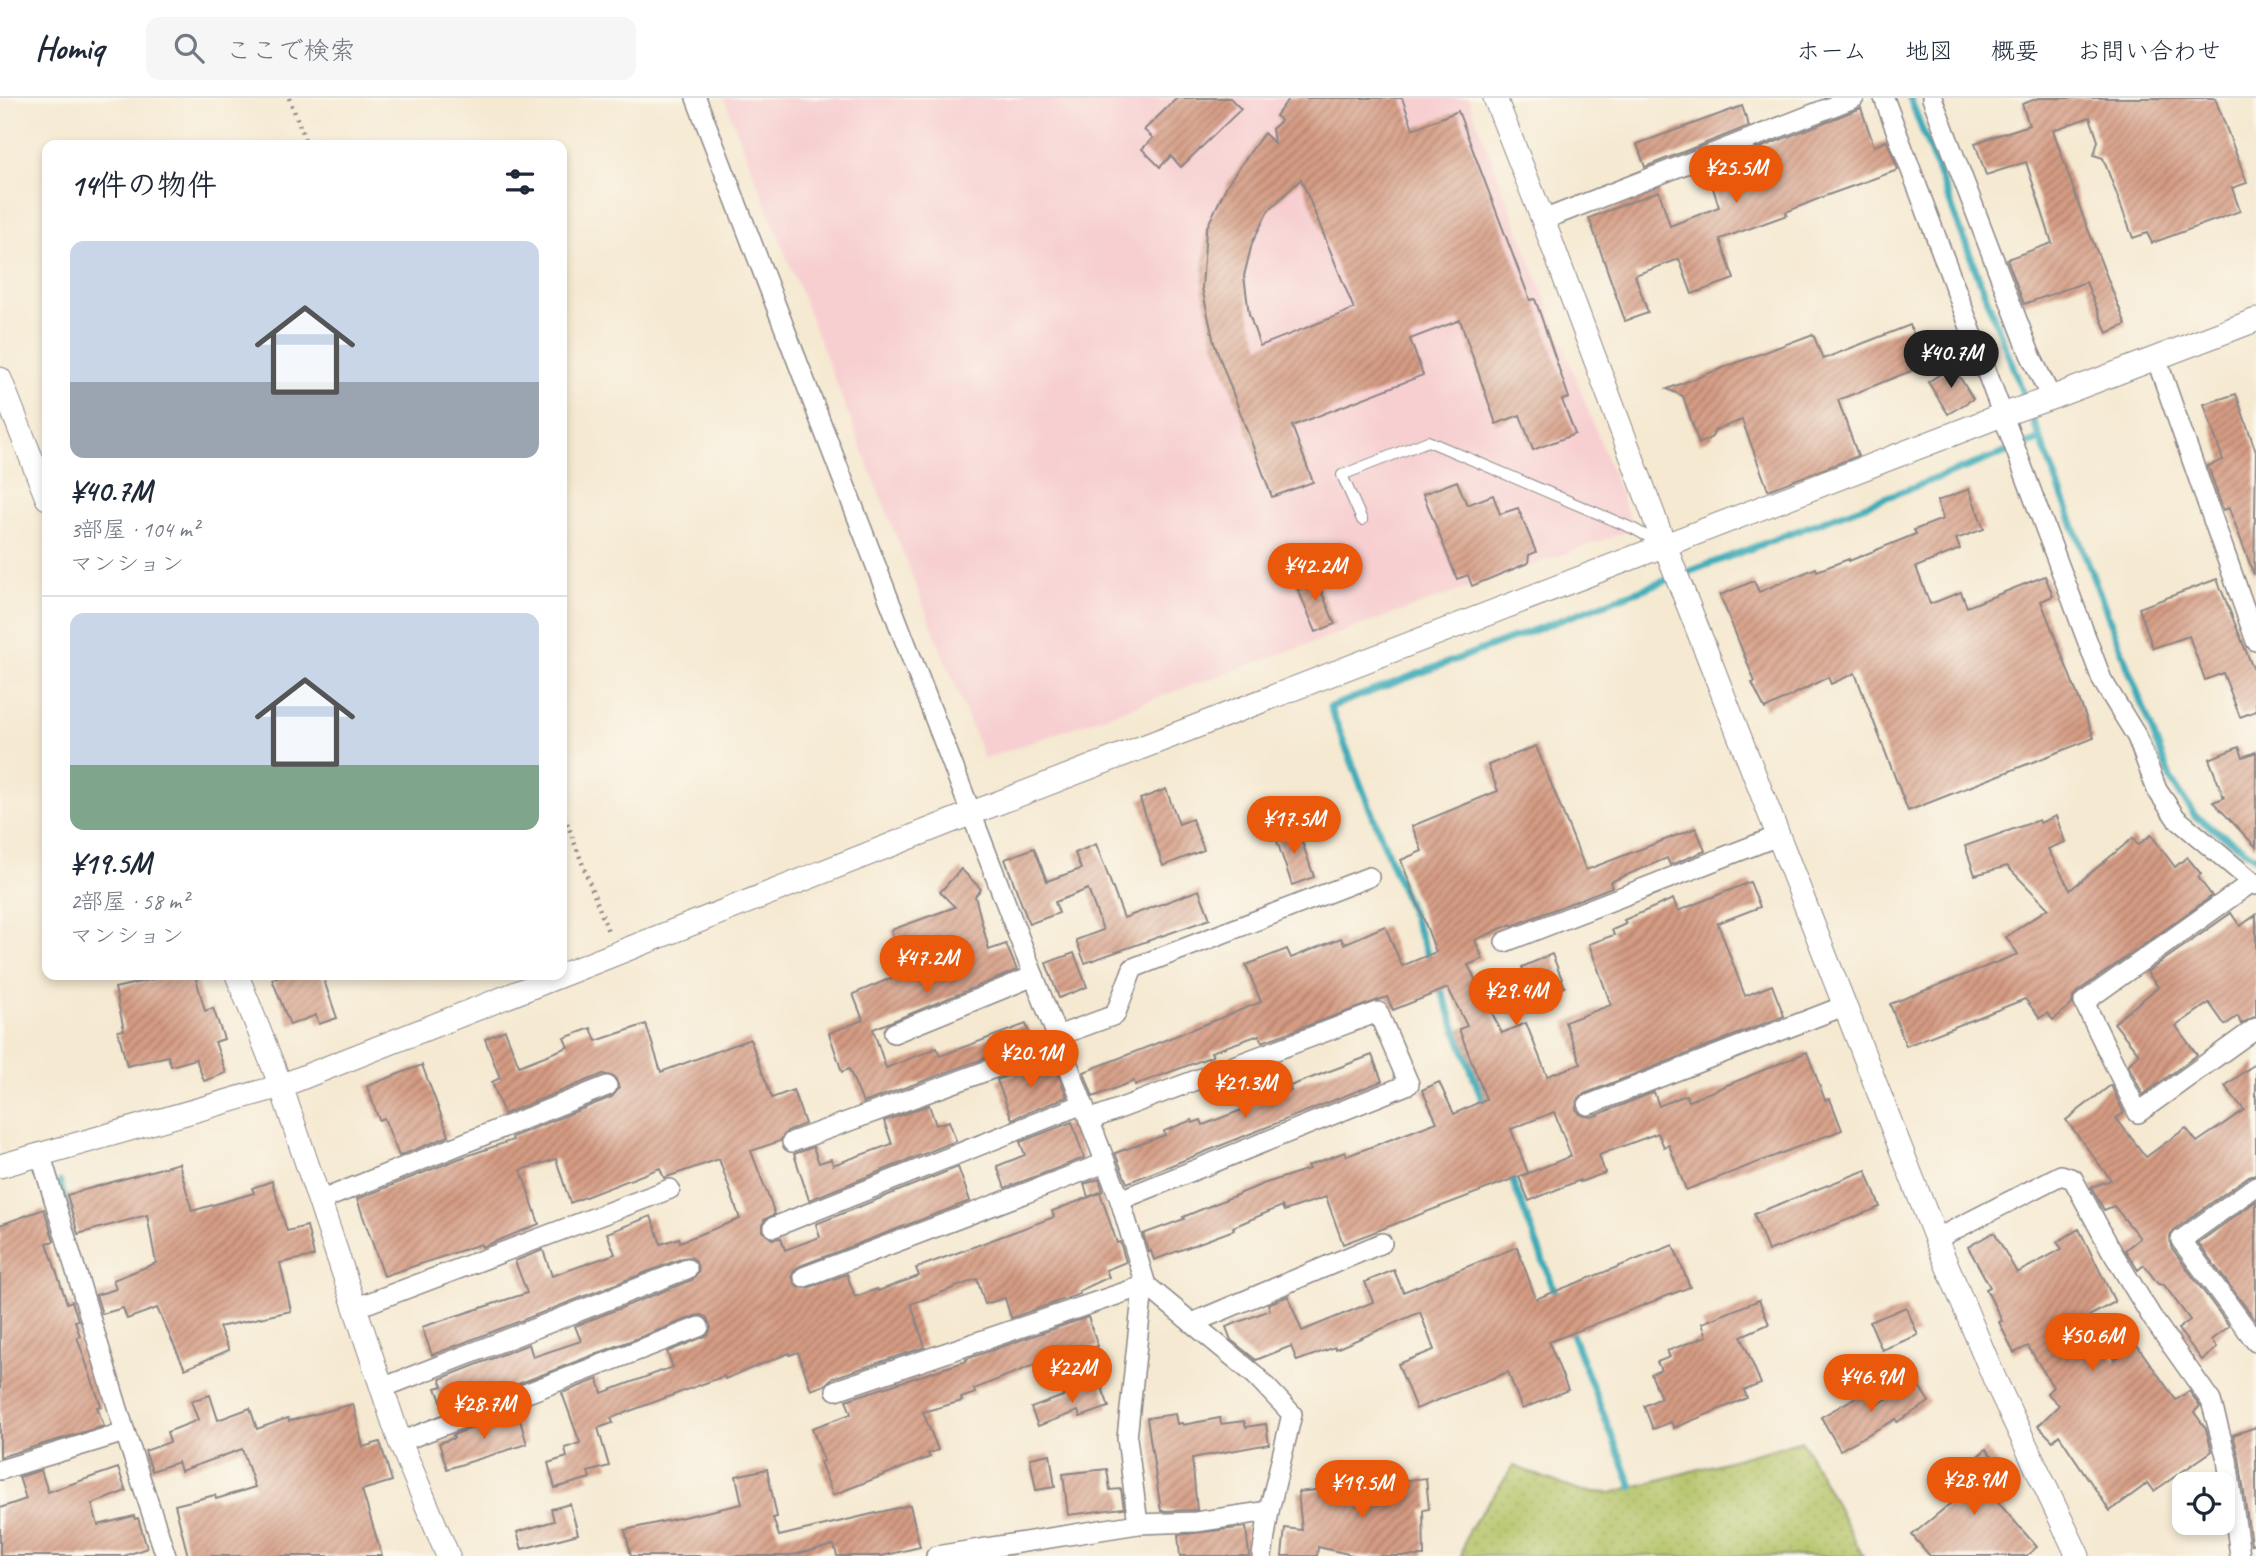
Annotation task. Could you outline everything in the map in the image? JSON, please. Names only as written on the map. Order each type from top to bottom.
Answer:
[{"type":"street","points":[[696,98],[1120,1200],[1146,1285],[1255,1375],[1292,1414],[1269,1511],[1262,1556]]},
{"type":"street","points":[[1495,98],[1544,220],[1664,546],[1936,1239],[1995,1380],[2078,1556]]},
{"type":"street","points":[[1544,220],[1854,98]]},
{"type":"street","points":[[1884,98],[2007,413],[2102,680],[2137,737],[2157,790],[2176,818],[2254,883],[2084,1002],[2138,1113],[2256,1028]]},
{"type":"street","points":[[1932,98],[2047,400]]},
{"type":"street","points":[[567,974],[972,813],[2007,413],[2256,320]]},
{"type":"street","points":[[2156,358],[2256,641]]},
{"type":"street","points":[[0,379],[42,485]]},
{"type":"street","points":[[1505,942],[1778,836]]},
{"type":"street","points":[[792,1142],[1059,1040],[1115,1015],[1133,968],[1369,877]]},
{"type":"street","points":[[894,1033],[1034,976]]},
{"type":"street","points":[[239,980],[281,1086],[400,1442],[448,1556]]},
{"type":"street","points":[[0,1166],[281,1086],[551,980]]},
{"type":"street","points":[[1588,1105],[1844,1006]]},
{"type":"street","points":[[774,1227],[1086,1112],[1378,1013],[1409,1084],[1120,1200]]},
{"type":"street","points":[[319,1201],[607,1086]]},
{"type":"street","points":[[40,1153],[125,1432],[166,1556]]},
{"type":"street","points":[[804,1277],[1105,1163]]},
{"type":"street","points":[[1936,1239],[2061,1175],[2073,1179],[2111,1250],[2153,1319],[2211,1401],[2227,1460],[2240,1556]]},
{"type":"street","points":[[2256,1186],[2181,1240],[2256,1342]]},
{"type":"street","points":[[355,1308],[670,1189]]},
{"type":"street","points":[[1192,1323],[1382,1243]]},
{"type":"street","points":[[382,1388],[687,1269]]},
{"type":"street","points":[[836,1390],[1146,1285]]},
{"type":"street","points":[[1138,1524],[1127,1438],[1142,1297],[1146,1285]]},
{"type":"street","points":[[400,1442],[699,1327]]},
{"type":"street","points":[[0,1470],[125,1432]]},
{"type":"street","points":[[936,1556],[1138,1524],[1196,1522],[1269,1511]]},
{"type":"lane","points":[[1362,520],[1342,475],[1428,441],[1634,529],[1664,546]]},
{"type":"path","points":[[289,98],[305,140]]},
{"type":"path","points":[[567,823],[617,954]]},
{"type":"shaded area","points":[[724,98],[1468,98],[1634,529],[984,759]]},
{"type":"green space","points":[[1802,1441],[1863,1556],[1461,1556],[1468,1531],[1514,1466],[1579,1491],[1611,1493]]},
{"type":"building","points":[[1177,98],[1230,98],[1241,109],[1181,167],[1171,156],[1160,167],[1142,149],[1153,138],[1144,130]]},
{"type":"building","points":[[1289,98],[1402,98],[1413,129],[1458,111],[1530,300],[1535,299],[1569,398],[1562,400],[1575,434],[1533,450],[1520,415],[1496,424],[1460,320],[1410,339],[1423,375],[1292,426],[1313,482],[1272,497],[1214,343],[1202,288],[1206,229],[1228,183],[1264,133],[1274,143],[1272,129],[1281,121],[1276,116]],"holes":[[[1301,179],[1354,309],[1260,346],[1249,314],[1244,276],[1252,243],[1268,211]]]},
{"type":"building","points":[[2039,98],[2215,98],[2247,183],[2232,188],[2240,211],[2152,243],[2147,233],[2133,238],[2103,158],[2094,155],[2098,141],[2090,117],[2053,130],[2082,214],[2126,325],[2107,333],[2086,282],[2024,304],[2007,259],[2052,243],[2026,162],[1986,175],[1975,143],[2029,125],[2022,104]]},
{"type":"building","points":[[1742,106],[1749,126],[1645,167],[1637,144]]},
{"type":"building","points":[[1861,108],[1874,146],[1887,141],[1898,170],[1825,196],[1786,212],[1787,215],[1720,239],[1734,279],[1692,294],[1679,259],[1635,275],[1648,313],[1625,321],[1589,218],[1659,191],[1670,226],[1719,207],[1707,169]]},
{"type":"building","points":[[1910,325],[1926,365],[1838,400],[1858,456],[1768,490],[1742,420],[1715,430],[1712,437],[1699,444],[1683,396],[1667,389],[1813,334],[1823,359]]},
{"type":"building","points":[[1953,366],[1973,399],[1948,414],[1928,382]]},
{"type":"building","points":[[2236,394],[2256,452],[2254,575],[2229,508],[2223,510],[2208,466],[2223,460],[2204,404]]},
{"type":"building","points":[[1457,481],[1467,505],[1493,495],[1500,514],[1518,508],[1536,552],[1529,555],[1528,563],[1472,586],[1468,575],[1457,579],[1423,494]]},
{"type":"building","points":[[1969,489],[1984,529],[1956,539],[1960,549],[1916,567],[1930,604],[1961,592],[1967,607],[2045,576],[2053,596],[2041,601],[2094,738],[1908,811],[1855,673],[1831,684],[1828,677],[1765,709],[1752,683],[1755,682],[1720,595],[1754,581],[1759,592],[1816,568],[1817,571],[1849,561],[1916,534],[1914,530],[1943,519],[1937,501]]},
{"type":"building","points":[[1314,574],[1335,624],[1316,632],[1295,582]]},
{"type":"building","points":[[2217,579],[2256,676],[2256,711],[2240,717],[2223,673],[2205,680],[2189,636],[2153,648],[2139,608]]},
{"type":"building","points":[[1536,746],[1586,870],[1696,828],[1705,851],[1670,865],[1667,858],[1610,882],[1612,887],[1475,940],[1483,959],[1468,965],[1502,1033],[1526,1023],[1547,1076],[1581,1064],[1565,1022],[1611,1005],[1589,944],[1614,935],[1612,930],[1626,924],[1624,920],[1673,899],[1678,911],[1750,882],[1760,907],[1718,923],[1745,996],[1772,985],[1784,1016],[1584,1094],[1578,1098],[1576,1109],[1581,1115],[1592,1117],[1654,1092],[1659,1106],[1686,1095],[1689,1101],[1807,1052],[1825,1100],[1830,1099],[1842,1130],[1686,1190],[1669,1145],[1664,1147],[1658,1133],[1599,1155],[1605,1173],[1529,1201],[1519,1177],[1571,1156],[1554,1112],[1511,1129],[1528,1173],[1343,1244],[1326,1197],[1284,1211],[1282,1206],[1233,1227],[1234,1230],[1154,1260],[1143,1234],[1263,1184],[1309,1169],[1307,1166],[1345,1152],[1347,1156],[1437,1122],[1422,1090],[1439,1082],[1454,1114],[1486,1099],[1459,1029],[1467,1026],[1448,988],[1393,1010],[1387,997],[1262,1042],[1259,1035],[1211,1052],[1213,1056],[1173,1071],[1135,1085],[1134,1081],[1093,1097],[1084,1072],[1261,1002],[1246,965],[1287,949],[1291,958],[1341,938],[1344,944],[1385,926],[1402,966],[1436,952],[1401,860],[1422,851],[1412,826],[1498,791],[1488,765]]},
{"type":"building","points":[[2239,747],[2243,757],[2256,752],[2256,847],[2213,802],[2224,798],[2209,759]]},
{"type":"building","points":[[1166,789],[1179,824],[1192,819],[1204,850],[1163,866],[1140,799]]},
{"type":"building","points":[[2056,816],[2065,842],[2048,849],[2070,890],[2133,838],[2138,845],[2151,835],[2175,867],[2187,857],[2201,874],[2198,877],[2212,896],[2077,992],[2072,1004],[2053,1020],[2047,1013],[2040,1018],[2025,999],[1906,1046],[1890,1004],[2018,954],[2006,937],[2048,908],[2007,866],[1975,875],[1965,846]]},
{"type":"building","points":[[1297,827],[1314,877],[1292,885],[1275,835]]},
{"type":"building","points":[[1096,844],[1124,918],[1199,890],[1210,919],[1085,963],[1076,940],[1103,930],[1088,889],[1055,902],[1059,913],[1029,924],[1005,859],[1034,848],[1047,881],[1081,869],[1075,853]]},
{"type":"building","points":[[961,869],[981,889],[975,896],[989,950],[1006,944],[1017,970],[873,1029],[886,1068],[937,1048],[940,1056],[1026,1024],[1032,1041],[863,1103],[849,1069],[842,1072],[829,1033],[863,1020],[853,994],[906,972],[891,930],[955,907],[940,892]]},
{"type":"building","points":[[2231,913],[2240,926],[2256,915],[2256,1016],[2241,1024],[2238,1016],[2225,1025],[2209,1003],[2176,1026],[2197,1055],[2143,1095],[2128,1065],[2139,1054],[2114,1023],[2158,987],[2147,972]]},
{"type":"building","points":[[1074,953],[1087,987],[1059,998],[1046,963]]},
{"type":"building","points":[[1552,954],[1565,987],[1535,999],[1522,967]]},
{"type":"building","points":[[149,980],[196,980],[205,1011],[213,1008],[224,1039],[215,1042],[226,1073],[204,1081],[196,1059],[171,1066],[168,1056],[127,1066],[118,1031],[124,1030],[115,988]]},
{"type":"building","points":[[272,980],[324,980],[337,1018],[319,1024],[316,1015],[290,1025]]},
{"type":"building","points":[[646,1024],[661,1072],[750,1039],[772,1098],[793,1090],[805,1124],[787,1131],[780,1141],[751,1151],[775,1214],[764,1220],[762,1231],[772,1239],[781,1238],[785,1250],[820,1237],[816,1224],[958,1167],[970,1201],[800,1266],[794,1270],[792,1276],[797,1287],[808,1288],[847,1274],[855,1297],[877,1289],[878,1291],[919,1276],[916,1268],[1054,1217],[1052,1211],[1100,1193],[1126,1262],[1106,1270],[1109,1277],[1079,1291],[1080,1294],[1011,1318],[1005,1298],[985,1304],[977,1279],[911,1304],[925,1347],[832,1378],[825,1385],[811,1390],[798,1352],[789,1353],[725,1379],[724,1376],[611,1418],[613,1423],[598,1428],[609,1466],[588,1472],[590,1478],[555,1488],[548,1463],[567,1457],[565,1448],[580,1443],[562,1393],[598,1379],[602,1393],[673,1367],[667,1352],[708,1335],[711,1328],[707,1318],[702,1315],[695,1316],[445,1412],[436,1388],[443,1386],[440,1379],[529,1344],[533,1357],[581,1341],[575,1326],[692,1280],[699,1270],[695,1260],[690,1257],[683,1258],[432,1355],[422,1327],[527,1293],[515,1261],[543,1250],[552,1276],[615,1254],[607,1233],[651,1216],[661,1244],[679,1238],[680,1242],[740,1219],[719,1159],[664,1178],[660,1168],[570,1203],[556,1159],[521,1170],[539,1224],[482,1247],[481,1244],[384,1276],[357,1199],[513,1140],[512,1137],[612,1097],[619,1088],[615,1077],[603,1074],[504,1114],[492,1082],[500,1078],[485,1039],[505,1030],[519,1066],[568,1047],[564,1038],[591,1028],[596,1041]]},
{"type":"building","points":[[1372,1055],[1382,1081],[1127,1183],[1115,1153],[1165,1135],[1164,1131],[1192,1120],[1193,1123],[1201,1120],[1203,1125],[1291,1091],[1290,1086]]},
{"type":"building","points":[[2256,1063],[2256,1174],[2249,1176],[2174,1230],[2170,1236],[2171,1247],[2229,1326],[2211,1340],[2217,1348],[2202,1360],[2178,1329],[2190,1320],[2164,1285],[2158,1284],[2144,1265],[2138,1270],[2125,1250],[2140,1238],[2114,1206],[2104,1210],[2091,1187],[2111,1180],[2066,1120],[2111,1085],[2124,1113],[2116,1118],[2146,1157],[2186,1128],[2197,1142],[2244,1110],[2225,1086]]},
{"type":"building","points":[[1040,1064],[1043,1072],[1056,1067],[1067,1097],[1012,1119],[997,1080]]},
{"type":"building","points":[[422,1065],[449,1136],[399,1156],[384,1118],[379,1120],[367,1086]]},
{"type":"building","points":[[929,1105],[936,1125],[949,1121],[956,1141],[809,1200],[794,1154],[813,1147],[819,1163],[831,1159],[833,1165],[892,1144],[884,1121]]},
{"type":"building","points":[[1072,1122],[1084,1158],[1005,1188],[997,1166],[1025,1155],[1020,1142]]},
{"type":"building","points":[[179,1163],[192,1211],[254,1193],[252,1188],[272,1181],[287,1231],[307,1226],[314,1256],[280,1263],[291,1311],[219,1327],[229,1350],[185,1369],[157,1308],[127,1319],[123,1308],[102,1314],[96,1295],[116,1289],[113,1280],[156,1263],[147,1215],[78,1234],[67,1195]]},
{"type":"building","points":[[1866,1170],[1880,1207],[1768,1251],[1754,1214]]},
{"type":"building","points":[[1099,1179],[1103,1191],[1088,1197],[1084,1184]]},
{"type":"building","points":[[2256,1201],[2256,1321],[2198,1243]]},
{"type":"building","points":[[44,1209],[54,1241],[47,1243],[67,1303],[72,1301],[78,1320],[75,1321],[80,1336],[77,1337],[101,1406],[97,1407],[104,1426],[0,1457],[0,1225]]},
{"type":"building","points":[[2079,1229],[2115,1302],[2089,1316],[2114,1360],[2136,1344],[2176,1400],[2189,1391],[2200,1406],[2194,1412],[2206,1429],[2212,1451],[2182,1472],[2172,1472],[2172,1479],[2154,1491],[2148,1483],[2110,1511],[2059,1435],[2053,1441],[2038,1426],[2059,1405],[2047,1393],[2053,1387],[2028,1346],[2014,1353],[1986,1289],[1990,1287],[1968,1247],[1994,1232],[2017,1273],[2062,1249],[2057,1242]]},
{"type":"building","points":[[1673,1245],[1690,1287],[1549,1342],[1568,1390],[1522,1409],[1508,1372],[1416,1409],[1398,1364],[1434,1350],[1420,1312],[1336,1349],[1335,1347],[1297,1361],[1291,1346],[1256,1360],[1231,1340],[1226,1327],[1270,1310],[1268,1304],[1288,1296],[1302,1331],[1373,1302],[1365,1282],[1394,1270],[1403,1292],[1517,1247],[1536,1299]]},
{"type":"building","points":[[1759,1300],[1769,1324],[1741,1336],[1761,1384],[1744,1390],[1747,1398],[1674,1428],[1671,1422],[1653,1429],[1644,1406],[1661,1398],[1651,1374],[1661,1370],[1657,1362],[1670,1357],[1667,1351],[1707,1336],[1702,1323]]},
{"type":"building","points":[[1906,1307],[1918,1335],[1882,1350],[1870,1322]]},
{"type":"building","points":[[1088,1317],[1098,1346],[1065,1357],[1064,1353],[974,1389],[975,1393],[961,1398],[962,1401],[923,1412],[938,1450],[928,1454],[930,1457],[833,1495],[820,1462],[824,1461],[812,1428],[851,1414],[846,1400],[967,1361],[966,1359]]},
{"type":"building","points":[[1916,1381],[1929,1402],[1897,1422],[1896,1419],[1840,1450],[1821,1417],[1867,1391],[1875,1406]]},
{"type":"building","points":[[1100,1382],[1109,1407],[1080,1417],[1078,1411],[1038,1426],[1031,1408]]},
{"type":"building","points":[[210,1395],[218,1420],[250,1408],[257,1429],[288,1418],[289,1421],[353,1404],[363,1447],[380,1442],[392,1481],[362,1490],[382,1556],[188,1556],[175,1505],[215,1495],[216,1499],[255,1487],[242,1449],[181,1471],[178,1462],[152,1471],[145,1451],[170,1442],[167,1432],[198,1420],[191,1401]]},
{"type":"building","points":[[517,1410],[527,1444],[447,1469],[439,1443]]},
{"type":"building","points":[[1175,1414],[1177,1424],[1183,1425],[1220,1418],[1221,1424],[1244,1421],[1246,1427],[1266,1424],[1269,1444],[1192,1458],[1197,1510],[1161,1511],[1147,1418]]},
{"type":"building","points":[[2256,1427],[2256,1543],[2251,1544],[2239,1457],[2233,1435]]},
{"type":"building","points":[[1986,1449],[2008,1475],[1988,1491],[2037,1547],[2026,1556],[1930,1556],[1912,1535],[1951,1503],[1940,1489]]},
{"type":"building","points":[[1050,1454],[1055,1487],[1036,1490],[1030,1458]]},
{"type":"building","points":[[118,1468],[126,1491],[92,1504],[98,1525],[134,1516],[135,1519],[138,1518],[147,1548],[124,1556],[0,1556],[0,1508],[26,1499],[19,1477],[41,1470],[48,1492]]},
{"type":"building","points":[[767,1469],[777,1517],[773,1518],[779,1536],[910,1505],[920,1547],[882,1556],[837,1556],[834,1545],[788,1556],[631,1556],[625,1530],[742,1504],[736,1476]]},
{"type":"building","points":[[1107,1469],[1110,1490],[1121,1489],[1124,1508],[1068,1515],[1063,1474]]},
{"type":"building","points":[[1426,1478],[1429,1509],[1423,1510],[1424,1556],[1357,1556],[1318,1547],[1317,1556],[1282,1556],[1285,1528],[1302,1530],[1298,1492]]},
{"type":"building","points":[[570,1504],[578,1534],[522,1549],[517,1532],[554,1521],[551,1509]]},
{"type":"building","points":[[1246,1527],[1249,1556],[1180,1556],[1178,1535]]},
{"type":"waterway","points":[[1910,98],[2171,780],[2195,816],[2256,858]]},
{"type":"waterway","points":[[1431,963],[1330,707],[2041,439]]},
{"type":"waterway","points":[[1439,984],[1485,1107]]},
{"type":"waterway","points":[[1509,1171],[1558,1300]]},
{"type":"waterway","points":[[60,1182],[67,1211]]},
{"type":"waterway","points":[[1568,1324],[1632,1487]]}]
